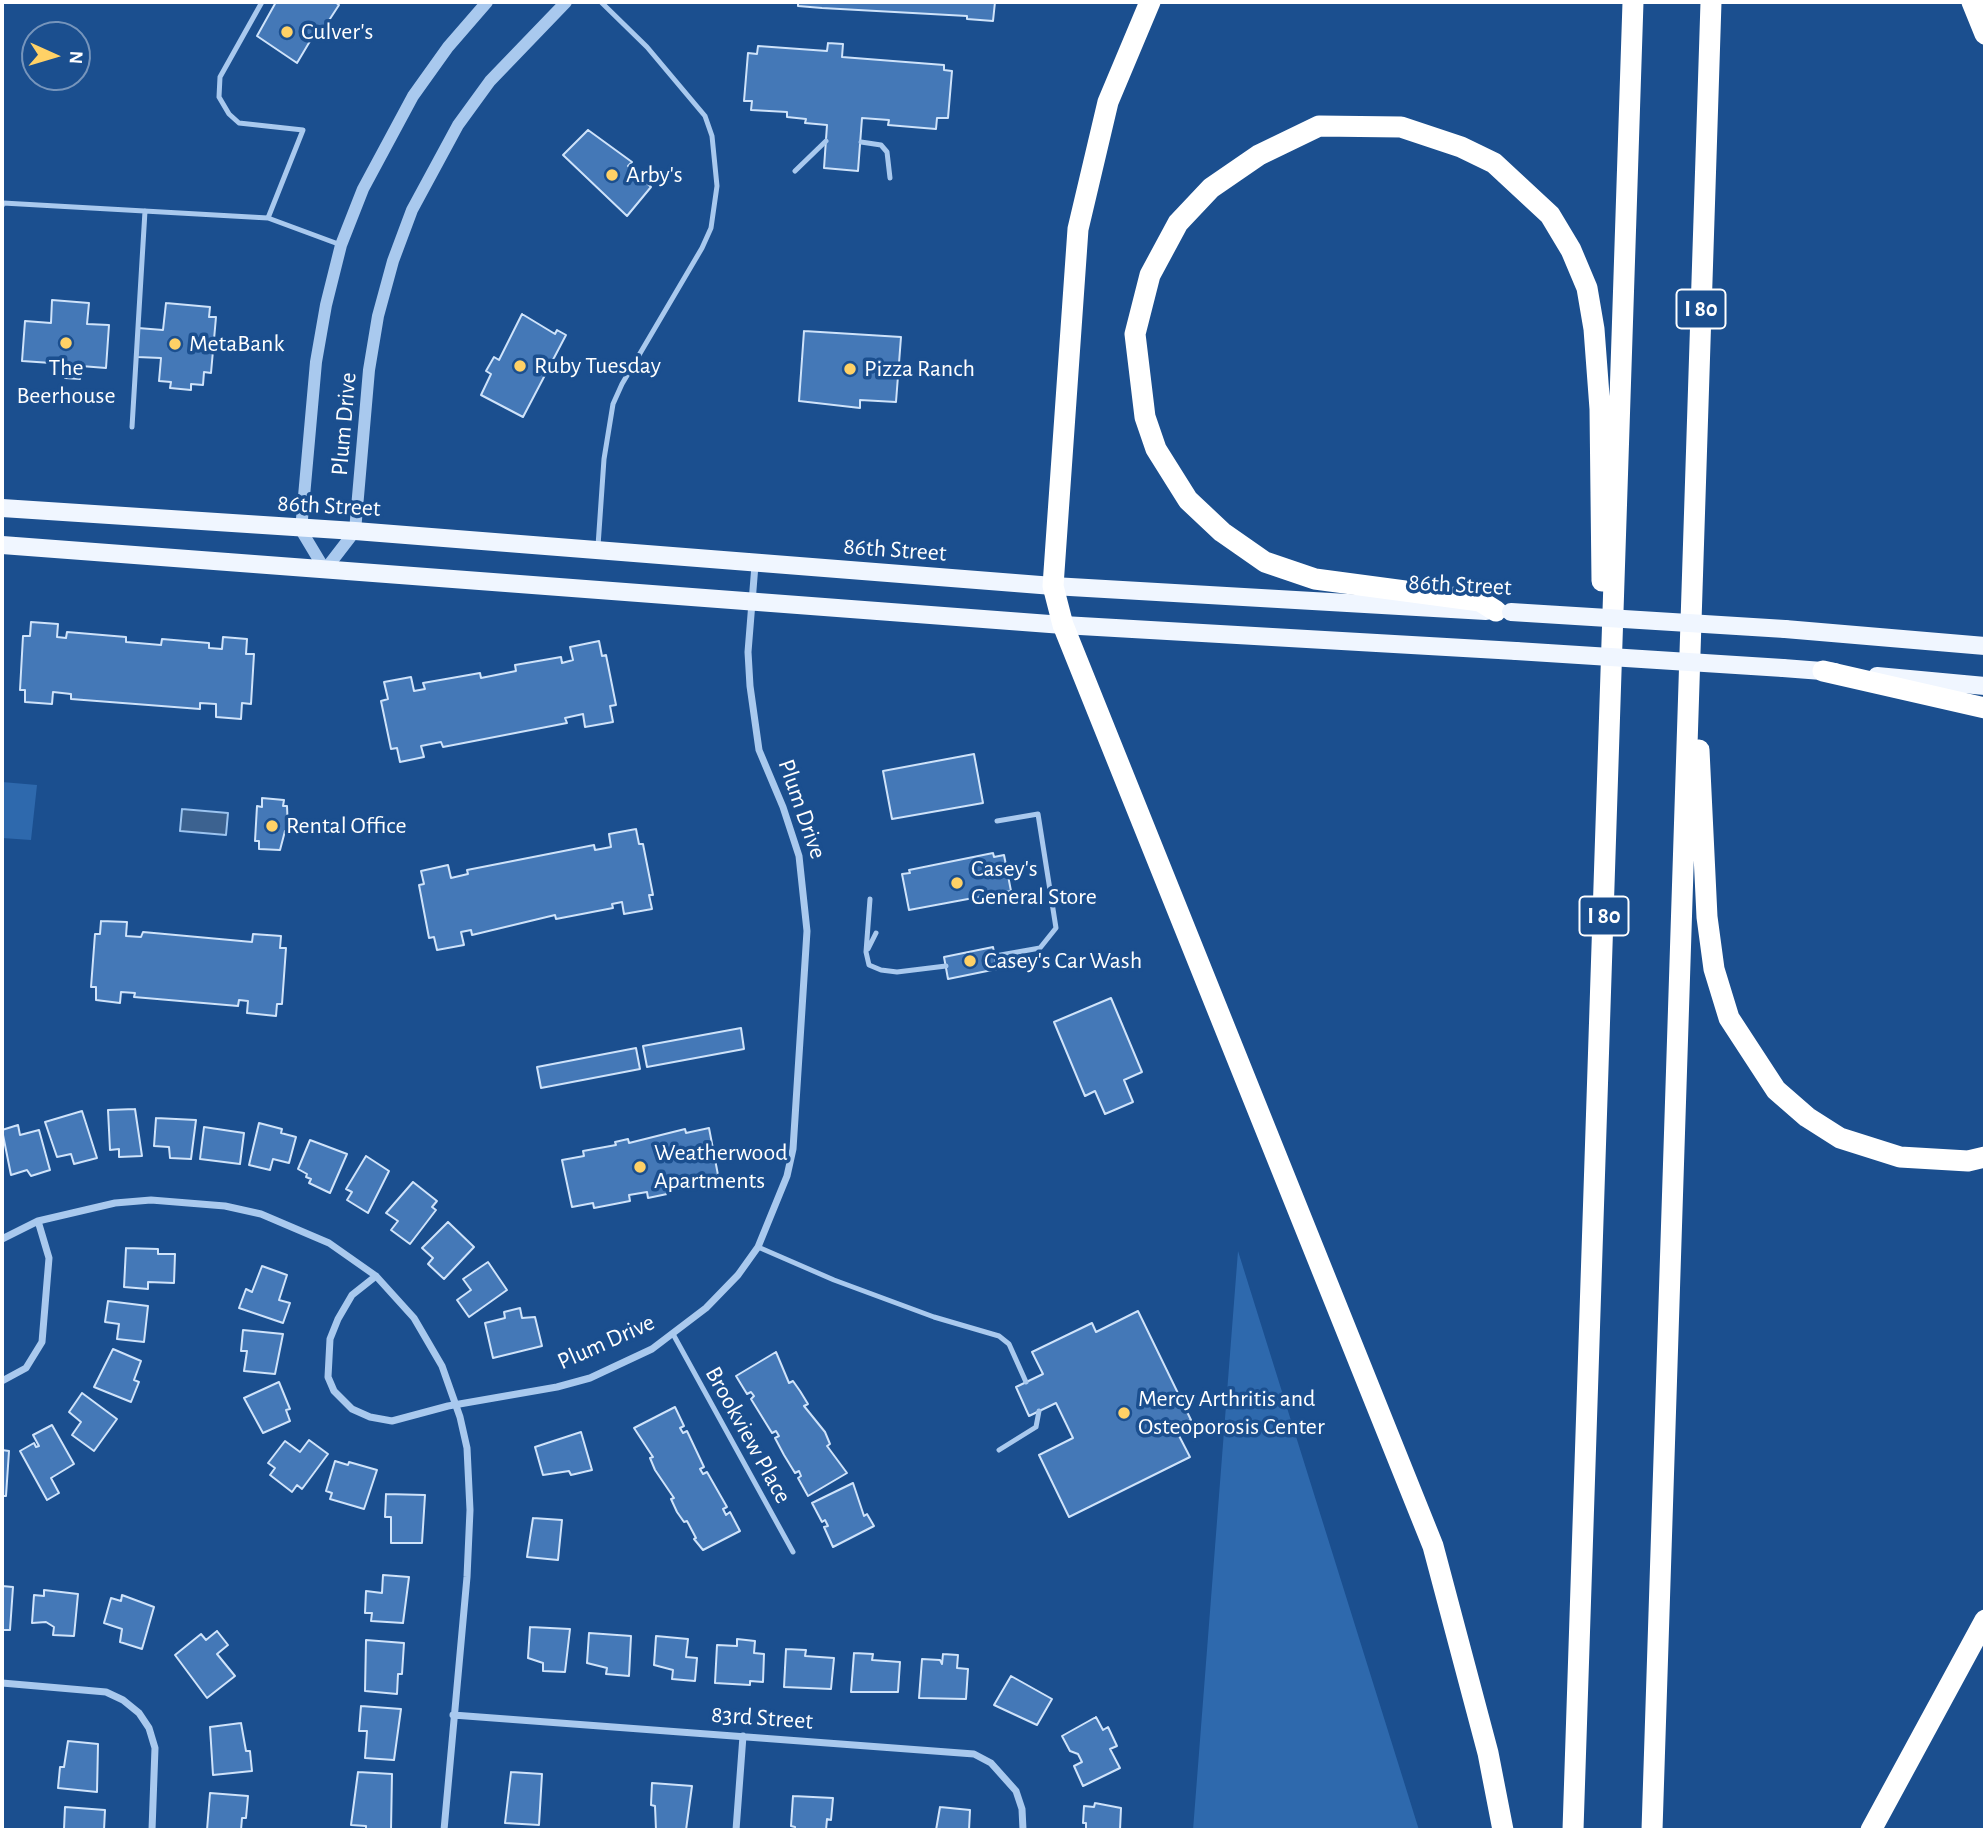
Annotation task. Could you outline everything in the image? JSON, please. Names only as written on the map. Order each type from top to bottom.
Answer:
[{"type":"highway","points":[[1150,2],[1108,102],[1078,229],[1054,586],[1063,625],[1433,1546],[1488,1753],[1503,1830]]},
{"type":"highway","name":"I 80","points":[[1573,1830],[1633,2]]},
{"type":"highway","name":"I 80","points":[[1691,616],[1711,2]]},
{"type":"highway","points":[[1972,2],[1985,34]]},
{"type":"highway","points":[[1504,612],[1480,601],[1315,579],[1265,562],[1222,532],[1188,500],[1156,449],[1145,417],[1135,334],[1150,275],[1178,223],[1211,188],[1259,155],[1320,126],[1401,127],[1461,147],[1494,163],[1550,215],[1571,250],[1587,288],[1598,368],[1602,643],[1610,745]]},
{"type":"highway","points":[[1691,616],[1707,916],[1713,969],[1729,1018],[1776,1090],[1807,1117],[1840,1138],[1900,1157],[1968,1161],[1985,1157]]},
{"type":"highway","points":[[1652,1830],[1691,616]]},
{"type":"highway","points":[[1823,671],[1985,708]]},
{"type":"highway","points":[[1871,1830],[1985,1620]]},
{"type":"main road","name":"86th Street","points":[[2,508],[301,530],[355,531],[1054,586],[1785,629],[1985,646]]},
{"type":"main road","points":[[2,545],[1063,625],[1783,668],[1985,685]]},
{"type":"street","name":"Plum Drive","points":[[301,530],[316,362],[326,305],[341,245],[363,188],[413,96],[448,47],[487,2]]},
{"type":"street","name":"Plum Drive","points":[[355,531],[369,370],[378,316],[393,261],[412,210],[458,125],[490,81],[527,39],[566,2]]},
{"type":"street","points":[[301,530],[325,570],[355,531]]},
{"type":"street","name":"Plum Drive","points":[[376,1276],[352,1295],[330,1339],[327,1365],[334,1391],[352,1409],[370,1418],[392,1420],[590,1378],[652,1349],[706,1308],[738,1275],[758,1247],[788,1176],[793,1149],[807,930],[799,856],[783,807],[759,750],[749,675],[755,563]]},
{"type":"street","points":[[2,1239],[38,1222],[78,1209],[127,1202],[188,1201],[225,1206],[296,1227],[330,1243],[376,1276],[414,1318],[442,1366],[467,1448],[470,1510],[467,1577],[444,1830]]},
{"type":"street","points":[[2,1381],[26,1368],[42,1342],[49,1258],[38,1222]]},
{"type":"street","points":[[2,1683],[90,1689],[123,1700],[139,1713],[149,1728],[155,1748],[152,1830]]},
{"type":"street","name":"83rd Street","points":[[453,1715],[974,1754],[991,1763],[1016,1791],[1023,1829]]},
{"type":"street","points":[[736,1830],[743,1736]]},
{"type":"lane","points":[[262,2],[220,77],[219,97],[229,114],[239,123],[303,130],[268,218]]},
{"type":"lane","points":[[598,551],[604,459],[613,404],[702,248],[711,228],[718,186],[712,136],[705,116],[647,47],[601,2]]},
{"type":"lane","points":[[794,171],[826,141]]},
{"type":"lane","points":[[861,142],[881,145],[887,152],[890,178]]},
{"type":"lane","points":[[2,206],[3,203],[268,218],[341,245]]},
{"type":"lane","points":[[132,427],[145,211]]},
{"type":"lane","points":[[995,956],[1040,948],[1047,943],[1056,928],[1038,814],[997,821]]},
{"type":"lane","points":[[870,899],[866,952],[869,965],[881,971],[917,972],[946,966]]},
{"type":"lane","points":[[866,952],[876,933]]},
{"type":"lane","points":[[758,1247],[834,1280],[934,1317],[999,1336],[1009,1344],[1026,1382]]},
{"type":"lane","name":"Brookview Place","points":[[673,1335],[793,1552]]},
{"type":"lane","points":[[999,1450],[1036,1427],[1040,1410]]},
{"type":"shaded area","points":[[2,782],[37,785],[31,840],[2,838]]},
{"type":"shaded area","points":[[182,809],[228,813],[226,835],[180,831]]},
{"type":"shaded area","points":[[1238,1251],[1419,1830],[1193,1830]]},
{"type":"building","name":"Culver's","points":[[276,2],[335,2],[339,5],[324,28],[319,26],[297,63],[257,36]]},
{"type":"building","points":[[798,2],[995,2],[993,21],[967,19],[967,16],[798,6]]},
{"type":"building","points":[[828,43],[843,44],[842,57],[944,65],[944,70],[952,71],[948,118],[937,118],[936,129],[888,125],[889,120],[862,118],[858,171],[824,168],[827,125],[805,123],[806,119],[787,117],[787,112],[751,110],[752,101],[744,101],[748,53],[757,54],[758,46],[827,51]]},
{"type":"building","name":"Arby's","points":[[588,130],[632,162],[628,166],[651,187],[627,216],[563,155]]},
{"type":"building","name":"The Beerhouse","points":[[52,300],[89,303],[87,324],[109,325],[106,368],[81,366],[80,379],[65,378],[66,364],[22,361],[25,321],[51,323]]},
{"type":"building","name":"MetaBank","points":[[166,303],[210,307],[209,317],[216,317],[211,373],[204,372],[203,385],[191,384],[191,390],[170,388],[171,382],[159,381],[161,358],[137,357],[138,328],[163,330]]},
{"type":"building","name":"Ruby Tuesday","points":[[522,314],[555,334],[557,330],[566,335],[523,417],[481,395],[491,374],[486,371],[494,357],[499,360]]},
{"type":"building","name":"Pizza Ranch","points":[[804,331],[901,337],[896,402],[860,400],[860,408],[799,401]]},
{"type":"building","points":[[31,622],[58,624],[57,637],[66,638],[67,632],[126,637],[126,642],[161,645],[162,639],[209,643],[209,648],[222,649],[223,637],[247,639],[246,654],[254,654],[251,704],[242,703],[241,719],[216,717],[216,704],[200,703],[200,709],[71,699],[71,694],[53,692],[52,704],[25,702],[25,690],[20,690],[23,636],[30,636]]},
{"type":"building","points":[[599,641],[602,656],[606,655],[616,705],[610,706],[613,722],[585,727],[583,714],[565,718],[567,723],[443,747],[441,742],[421,746],[424,757],[400,762],[397,748],[391,749],[381,701],[388,699],[384,682],[411,677],[414,691],[425,689],[423,683],[480,673],[481,678],[516,671],[515,665],[561,657],[562,663],[573,660],[570,647]]},
{"type":"building","points":[[974,754],[983,803],[892,819],[883,771]]},
{"type":"building","name":"Rental Office","points":[[262,798],[284,800],[283,806],[287,806],[288,831],[285,831],[280,850],[259,849],[259,841],[255,841],[257,806],[262,807]]},
{"type":"building","points":[[636,829],[639,844],[643,844],[653,895],[649,895],[652,909],[624,914],[622,902],[612,904],[613,908],[556,919],[555,915],[472,935],[471,930],[461,932],[464,945],[437,950],[434,937],[429,938],[419,885],[424,884],[421,871],[448,865],[451,878],[468,874],[467,870],[594,845],[595,850],[611,847],[609,834]]},
{"type":"building","name":"Casey's General Store","points":[[993,853],[994,857],[1004,855],[1011,891],[909,910],[902,874],[910,873],[909,870]]},
{"type":"building","points":[[101,921],[127,922],[126,936],[141,937],[143,932],[252,942],[253,934],[281,936],[280,948],[286,948],[282,1004],[277,1004],[276,1016],[247,1013],[248,1001],[239,1000],[238,1006],[134,997],[135,993],[121,992],[120,1003],[96,1000],[96,987],[91,987],[95,934],[100,934]]},
{"type":"building","name":"Casey's Car Wash","points":[[993,947],[997,969],[948,979],[944,957]]},
{"type":"building","points":[[1111,998],[1142,1072],[1124,1080],[1133,1102],[1105,1114],[1095,1091],[1085,1096],[1054,1022]]},
{"type":"building","points":[[741,1028],[744,1049],[647,1067],[643,1046]]},
{"type":"building","points":[[636,1048],[640,1069],[541,1088],[537,1067]]},
{"type":"building","points":[[135,1109],[142,1156],[119,1157],[119,1149],[110,1150],[108,1110]]},
{"type":"building","points":[[82,1111],[97,1158],[74,1164],[71,1154],[57,1157],[45,1122]]},
{"type":"building","points":[[156,1118],[196,1120],[191,1159],[170,1158],[169,1147],[154,1146]]},
{"type":"building","points":[[259,1123],[282,1129],[281,1133],[296,1137],[289,1163],[273,1159],[270,1170],[249,1165]]},
{"type":"building","points":[[18,1125],[20,1135],[39,1130],[50,1170],[31,1176],[27,1170],[11,1175],[2,1130]]},
{"type":"building","points":[[204,1127],[244,1133],[240,1164],[200,1159]]},
{"type":"building","name":"Weatherwood Apartments","points":[[709,1128],[718,1175],[696,1179],[697,1185],[667,1191],[667,1194],[648,1198],[647,1192],[629,1195],[630,1201],[594,1208],[593,1203],[572,1207],[562,1160],[584,1156],[583,1151],[616,1145],[615,1142],[628,1139],[629,1143],[685,1129],[686,1133]]},
{"type":"building","points":[[310,1140],[347,1154],[330,1193],[309,1183],[311,1179],[298,1169]]},
{"type":"building","points":[[366,1156],[389,1171],[368,1213],[347,1200],[352,1192],[346,1189]]},
{"type":"building","points":[[413,1182],[437,1201],[432,1207],[436,1210],[410,1244],[391,1230],[398,1221],[386,1213]]},
{"type":"building","points":[[448,1222],[474,1247],[444,1279],[428,1264],[433,1258],[422,1248]]},
{"type":"building","points":[[126,1248],[158,1249],[158,1254],[175,1254],[174,1283],[148,1282],[148,1289],[124,1287]]},
{"type":"building","points":[[488,1262],[507,1290],[469,1317],[457,1300],[471,1290],[463,1279]]},
{"type":"building","points":[[262,1266],[287,1275],[279,1300],[290,1303],[283,1323],[239,1308],[246,1289],[252,1292]]},
{"type":"building","points":[[108,1301],[148,1306],[144,1342],[117,1339],[119,1324],[105,1322]]},
{"type":"building","points":[[520,1308],[522,1318],[535,1317],[542,1346],[493,1358],[485,1323],[505,1318],[504,1312]]},
{"type":"building","name":"Mercy Arthritis and Osteoporosis Center","points":[[1138,1311],[1191,1420],[1175,1428],[1190,1457],[1069,1517],[1039,1455],[1073,1438],[1056,1403],[1029,1416],[1016,1387],[1043,1374],[1032,1352],[1092,1323],[1096,1332]]},
{"type":"building","points":[[243,1330],[283,1334],[275,1374],[244,1371],[247,1351],[241,1351]]},
{"type":"building","points":[[113,1349],[141,1361],[134,1380],[139,1382],[131,1402],[94,1387]]},
{"type":"building","points":[[776,1352],[789,1383],[793,1381],[800,1391],[808,1404],[804,1406],[825,1432],[830,1444],[827,1446],[847,1473],[808,1496],[798,1478],[801,1476],[799,1471],[795,1473],[775,1438],[779,1436],[776,1431],[772,1433],[751,1399],[754,1396],[751,1392],[747,1394],[736,1376]]},
{"type":"building","points":[[279,1382],[290,1409],[286,1410],[290,1421],[263,1433],[244,1398]]},
{"type":"building","points":[[82,1393],[117,1419],[94,1451],[72,1435],[81,1422],[69,1412]]},
{"type":"building","points":[[675,1407],[684,1426],[680,1428],[683,1433],[687,1431],[704,1467],[700,1469],[703,1474],[707,1472],[727,1507],[723,1509],[726,1515],[730,1512],[740,1531],[703,1550],[694,1539],[696,1538],[687,1521],[684,1522],[677,1512],[671,1499],[674,1498],[655,1470],[650,1458],[653,1457],[634,1428]]},
{"type":"building","points":[[52,1425],[74,1464],[51,1478],[59,1493],[47,1500],[20,1451],[34,1443],[36,1447],[39,1446],[33,1435]]},
{"type":"building","points":[[581,1432],[592,1470],[571,1475],[569,1471],[543,1475],[535,1447]]},
{"type":"building","points":[[309,1440],[328,1454],[302,1489],[297,1485],[292,1492],[270,1475],[275,1468],[268,1463],[285,1441],[300,1452]]},
{"type":"building","points":[[2,1450],[9,1451],[6,1496],[2,1496]]},
{"type":"building","points":[[335,1461],[377,1470],[364,1509],[330,1499],[332,1493],[326,1491]]},
{"type":"building","points":[[853,1483],[864,1516],[867,1514],[874,1526],[833,1547],[824,1527],[828,1526],[825,1520],[822,1522],[812,1503]]},
{"type":"building","points":[[386,1494],[425,1495],[422,1543],[391,1543],[391,1517],[385,1517]]},
{"type":"building","points":[[533,1518],[562,1520],[558,1560],[527,1557]]},
{"type":"building","points":[[383,1575],[409,1577],[403,1623],[371,1621],[372,1613],[365,1613],[366,1591],[382,1593]]},
{"type":"building","points":[[2,1586],[13,1587],[10,1630],[2,1630]]},
{"type":"building","points":[[44,1590],[78,1594],[74,1636],[53,1635],[54,1627],[46,1622],[32,1623],[34,1595],[44,1596]]},
{"type":"building","points":[[122,1595],[154,1607],[142,1649],[120,1642],[122,1629],[104,1623],[111,1598],[121,1601]]},
{"type":"building","points":[[530,1627],[570,1629],[565,1672],[543,1671],[543,1663],[528,1658]]},
{"type":"building","points":[[217,1631],[228,1645],[217,1654],[235,1676],[207,1698],[175,1655],[201,1634],[206,1640]]},
{"type":"building","points":[[589,1633],[631,1636],[629,1676],[606,1674],[607,1668],[587,1663]]},
{"type":"building","points":[[656,1636],[688,1639],[686,1657],[697,1658],[695,1681],[672,1679],[673,1670],[654,1665]]},
{"type":"building","points":[[737,1639],[755,1641],[754,1653],[764,1654],[763,1682],[750,1681],[750,1685],[715,1683],[717,1645],[737,1646]]},
{"type":"building","points":[[366,1640],[404,1643],[402,1674],[398,1674],[397,1694],[365,1691]]},
{"type":"building","points":[[786,1649],[806,1650],[805,1656],[834,1658],[831,1689],[784,1687]]},
{"type":"building","points":[[854,1653],[873,1654],[872,1660],[900,1662],[898,1692],[851,1692]]},
{"type":"building","points":[[943,1654],[958,1655],[957,1668],[968,1669],[966,1699],[919,1698],[922,1659],[940,1660],[942,1664]]},
{"type":"building","points":[[1011,1676],[1052,1699],[1037,1725],[994,1705]]},
{"type":"building","points":[[361,1706],[401,1709],[394,1760],[365,1758],[367,1731],[359,1731]]},
{"type":"building","points":[[1096,1717],[1103,1730],[1108,1727],[1117,1746],[1110,1749],[1120,1768],[1083,1786],[1074,1766],[1082,1762],[1078,1754],[1070,1751],[1062,1736]]},
{"type":"building","points":[[241,1723],[246,1751],[250,1751],[252,1771],[213,1775],[210,1727]]},
{"type":"building","points":[[68,1741],[98,1744],[97,1792],[58,1788],[60,1767],[64,1767]]},
{"type":"building","points":[[358,1772],[392,1774],[391,1830],[366,1830],[366,1826],[351,1825]]},
{"type":"building","points":[[511,1772],[542,1774],[539,1825],[505,1823]]},
{"type":"building","points":[[652,1783],[692,1786],[686,1830],[656,1830],[655,1806],[651,1805]]},
{"type":"building","points":[[210,1793],[248,1796],[246,1818],[242,1818],[241,1830],[207,1830]]},
{"type":"building","points":[[793,1796],[833,1798],[831,1820],[827,1819],[826,1830],[795,1830],[795,1827],[791,1826]]},
{"type":"building","points":[[1095,1803],[1121,1808],[1120,1830],[1086,1830],[1086,1823],[1083,1823],[1084,1806],[1094,1807]]},
{"type":"building","points":[[65,1807],[105,1810],[104,1830],[64,1829]]},
{"type":"building","points":[[940,1807],[970,1810],[969,1830],[936,1830]]},
{"type":"place","name":"Culver's","points":[[287,32]]},
{"type":"place","name":"Arby's","points":[[612,175]]},
{"type":"place","name":"The Beerhouse","points":[[66,343]]},
{"type":"place","name":"MetaBank","points":[[175,344]]},
{"type":"place","name":"Ruby Tuesday","points":[[520,366]]},
{"type":"place","name":"Pizza Ranch","points":[[850,369]]},
{"type":"place","name":"Rental Office","points":[[272,826]]},
{"type":"place","name":"Casey's General Store","points":[[957,883]]},
{"type":"place","name":"Casey's Car Wash","points":[[970,961]]},
{"type":"place","name":"Weatherwood Apartments","points":[[640,1167]]},
{"type":"place","name":"Mercy Arthritis and Osteoporosis Center","points":[[1124,1413]]}]
